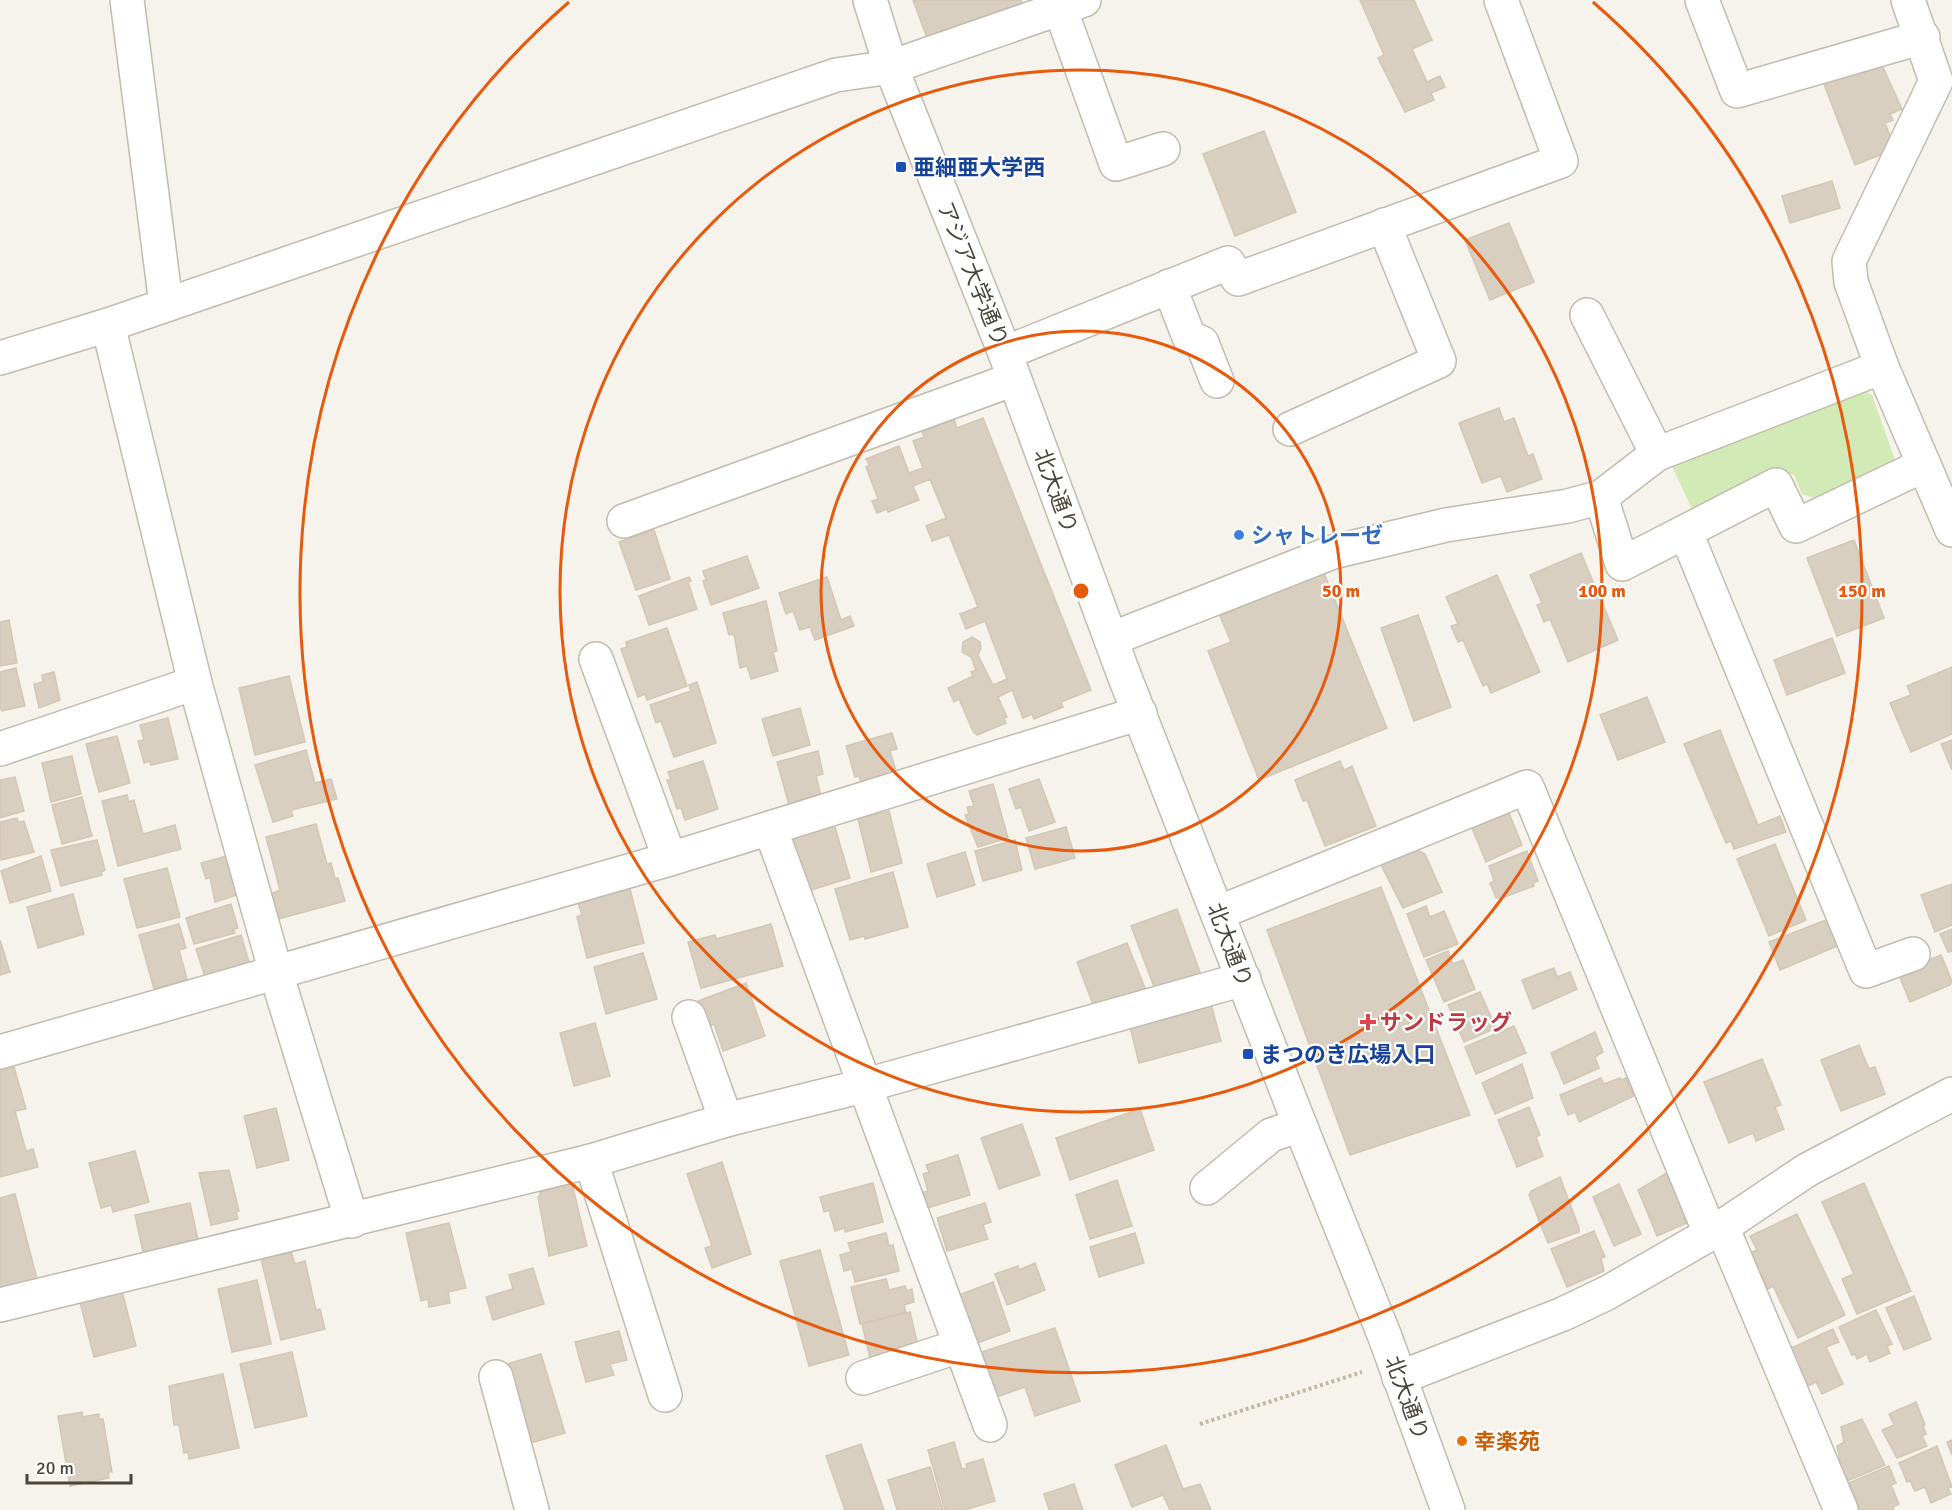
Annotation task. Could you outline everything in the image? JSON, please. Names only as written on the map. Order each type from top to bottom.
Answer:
[{"type":"street","points":[[127,0],[166,304]]},
{"type":"street","name":"アジア大学通り","points":[[870,0],[891,67],[1010,366]]},
{"type":"street","points":[[624,521],[1010,366],[1169,286],[1228,263],[1238,279],[1561,161],[1501,0]]},
{"type":"street","points":[[1702,0],[1737,91],[1923,37]]},
{"type":"street","points":[[1908,0],[1923,37],[1935,81],[1849,261],[1851,282],[1882,367],[1952,530]]},
{"type":"street","points":[[0,358],[108,325],[836,75],[891,67],[1072,4],[1116,164],[1163,149]]},
{"type":"street","points":[[1290,429],[1439,361],[1384,225]]},
{"type":"street","points":[[1169,286],[1189,337],[1202,343],[1217,381]]},
{"type":"street","points":[[1587,315],[1657,454]]},
{"type":"street","points":[[108,325],[195,683],[276,973],[352,1221]]},
{"type":"street","name":"北大通り","points":[[1010,366],[1111,639],[1299,1125],[1385,1337],[1398,1378],[1448,1510]]},
{"type":"street","points":[[1111,639],[1333,552],[1446,525],[1568,506],[1601,497],[1657,454],[1882,367]]},
{"type":"street","points":[[1601,497],[1622,564],[1776,485],[1796,526],[1924,465]]},
{"type":"street","points":[[1686,533],[1866,971],[1913,954]]},
{"type":"street","points":[[596,659],[670,859]]},
{"type":"street","points":[[0,749],[195,683]]},
{"type":"street","points":[[0,1052],[670,859],[1140,713]]},
{"type":"street","points":[[1218,913],[1527,787],[1716,1230],[1841,1510]]},
{"type":"street","points":[[770,828],[863,1086],[990,1425]]},
{"type":"street","points":[[0,1305],[591,1161],[726,1120],[863,1086],[1244,979]]},
{"type":"street","points":[[689,1017],[726,1120]]},
{"type":"street","points":[[1398,1378],[1563,1314],[1607,1293],[1716,1230],[1807,1170],[1952,1094]]},
{"type":"street","points":[[1207,1188],[1271,1135],[1299,1125]]},
{"type":"street","points":[[591,1161],[665,1395]]},
{"type":"street","points":[[863,1378],[959,1346]]},
{"type":"street","points":[[496,1377],[532,1510]]},
{"type":"path","points":[[1200,1424],[1374,1368],[1398,1378]]},
{"type":"green space","points":[[1858,387],[1872,395],[1896,463],[1816,499],[1802,494],[1794,475],[1785,472],[1694,513],[1669,460]]},
{"type":"building","points":[[913,0],[1021,0],[1022,3],[927,38]]},
{"type":"building","points":[[1360,0],[1414,0],[1432,40],[1412,49],[1427,82],[1440,76],[1445,87],[1431,93],[1434,100],[1405,112],[1378,58],[1384,55]]},
{"type":"building","points":[[1882,65],[1902,109],[1890,114],[1893,120],[1885,123],[1895,149],[1855,165],[1824,84]]},
{"type":"building","points":[[1264,131],[1296,212],[1235,236],[1203,154]]},
{"type":"building","points":[[1832,181],[1840,208],[1790,223],[1782,196]]},
{"type":"building","points":[[1509,223],[1534,282],[1490,300],[1465,240]]},
{"type":"building","points":[[1499,408],[1504,422],[1514,418],[1528,456],[1533,454],[1542,479],[1507,492],[1501,476],[1482,483],[1459,423]]},
{"type":"building","points":[[983,418],[1091,690],[1061,702],[1063,707],[1034,719],[1032,714],[1023,718],[1012,690],[998,697],[1007,717],[1004,718],[1006,723],[977,735],[959,699],[954,702],[948,688],[973,676],[971,672],[976,670],[971,657],[962,652],[963,642],[972,637],[980,642],[981,648],[978,655],[993,685],[1007,679],[985,621],[966,629],[960,614],[978,607],[949,535],[932,541],[926,526],[946,518],[930,479],[913,486],[919,500],[888,512],[887,509],[877,513],[872,501],[878,499],[866,467],[869,465],[866,459],[899,446],[909,473],[923,468],[913,441],[924,437],[922,432],[954,419],[957,428]]},
{"type":"building","points":[[654,530],[670,579],[636,590],[619,542]]},
{"type":"building","points":[[1854,540],[1884,618],[1837,636],[1807,558]]},
{"type":"building","points":[[1581,553],[1618,640],[1568,662],[1550,619],[1544,622],[1537,605],[1542,603],[1530,575]]},
{"type":"building","points":[[747,556],[759,588],[711,605],[703,581],[706,580],[703,571]]},
{"type":"building","points":[[1324,573],[1387,728],[1259,780],[1208,651],[1231,642],[1220,616]]},
{"type":"building","points":[[1497,575],[1540,672],[1491,693],[1487,684],[1483,686],[1463,640],[1458,642],[1451,626],[1458,624],[1446,597]]},
{"type":"building","points":[[689,577],[691,581],[688,582],[697,609],[649,625],[639,596]]},
{"type":"building","points":[[827,577],[841,620],[850,616],[854,626],[815,640],[810,627],[800,630],[793,611],[786,614],[779,593]]},
{"type":"building","points":[[766,601],[777,651],[773,652],[778,671],[751,679],[747,666],[740,668],[734,634],[729,635],[723,613]]},
{"type":"building","points":[[1418,615],[1451,707],[1414,721],[1381,628]]},
{"type":"building","points":[[9,620],[17,663],[0,666],[0,622]]},
{"type":"building","points":[[667,628],[687,686],[647,700],[645,694],[638,697],[621,649],[627,647],[626,642]]},
{"type":"building","points":[[1832,638],[1845,673],[1787,695],[1774,660]]},
{"type":"building","points":[[1952,667],[1952,734],[1911,752],[1890,703],[1911,695],[1907,686]]},
{"type":"building","points":[[16,668],[25,706],[2,711],[0,708],[0,672]]},
{"type":"building","points":[[54,672],[60,700],[39,708],[34,684],[43,682],[42,675]]},
{"type":"building","points":[[289,676],[305,742],[255,755],[239,688]]},
{"type":"building","points":[[697,682],[716,743],[674,757],[661,721],[656,723],[650,705],[691,691],[689,685]]},
{"type":"building","points":[[1647,697],[1665,742],[1618,760],[1600,715]]},
{"type":"building","points":[[800,708],[810,745],[773,756],[762,719]]},
{"type":"building","points":[[168,718],[178,759],[151,765],[150,761],[144,763],[138,741],[144,740],[140,725]]},
{"type":"building","points":[[1720,730],[1758,825],[1780,816],[1786,832],[1734,849],[1731,841],[1726,843],[1684,744]]},
{"type":"building","points":[[892,733],[897,749],[890,751],[896,771],[892,772],[894,775],[862,784],[859,776],[855,777],[846,746]]},
{"type":"building","points":[[117,736],[130,783],[99,792],[86,744]]},
{"type":"building","points":[[1952,740],[1952,770],[1941,744]]},
{"type":"building","points":[[306,750],[315,783],[331,779],[337,799],[291,810],[293,816],[273,822],[255,765]]},
{"type":"building","points":[[818,751],[823,774],[816,776],[821,796],[789,805],[777,762]]},
{"type":"building","points":[[72,756],[81,794],[51,802],[42,763]]},
{"type":"building","points":[[703,761],[718,809],[685,820],[681,808],[677,809],[667,780],[671,780],[668,772]]},
{"type":"building","points":[[1340,761],[1344,770],[1352,766],[1376,826],[1325,846],[1307,800],[1303,801],[1295,780]]},
{"type":"building","points":[[15,777],[24,811],[0,818],[0,780]]},
{"type":"building","points":[[1039,779],[1055,822],[1029,831],[1021,807],[1016,809],[1009,789]]},
{"type":"building","points":[[993,784],[1008,838],[978,847],[965,815],[969,814],[967,807],[974,806],[969,791]]},
{"type":"building","points":[[127,795],[129,802],[134,800],[143,834],[175,825],[181,849],[118,866],[102,801]]},
{"type":"building","points":[[82,797],[92,836],[62,844],[52,805]]},
{"type":"building","points":[[889,811],[902,863],[871,872],[858,819]]},
{"type":"building","points":[[1509,813],[1522,845],[1486,862],[1472,828]]},
{"type":"building","points":[[17,818],[18,822],[24,821],[34,852],[1,860],[0,822]]},
{"type":"building","points":[[316,824],[327,864],[331,863],[345,901],[278,919],[271,894],[280,890],[266,837]]},
{"type":"building","points":[[834,824],[850,878],[808,891],[792,838]]},
{"type":"building","points":[[1066,827],[1075,858],[1035,869],[1026,838]]},
{"type":"building","points":[[97,840],[105,870],[101,872],[102,875],[61,886],[51,850]]},
{"type":"building","points":[[1015,840],[1022,870],[983,881],[975,851]]},
{"type":"building","points":[[1775,844],[1806,920],[1769,936],[1737,859]]},
{"type":"building","points":[[1419,851],[1425,854],[1442,892],[1403,908],[1380,863]]},
{"type":"building","points":[[1527,851],[1538,881],[1533,883],[1534,886],[1502,898],[1496,898],[1490,883],[1494,881],[1489,866]]},
{"type":"building","points":[[965,852],[975,885],[937,897],[927,864]]},
{"type":"building","points":[[41,856],[51,891],[10,903],[1,871]]},
{"type":"building","points":[[227,856],[237,895],[215,902],[210,877],[206,879],[201,863]]},
{"type":"building","points":[[167,868],[180,917],[137,928],[124,879]]},
{"type":"building","points":[[893,872],[908,927],[865,939],[864,936],[850,940],[835,889]]},
{"type":"building","points":[[1952,884],[1952,925],[1935,932],[1921,895]]},
{"type":"building","name":"サンドラッグ","points":[[1381,887],[1470,1115],[1350,1155],[1267,930]]},
{"type":"building","points":[[630,889],[644,943],[587,958],[577,917],[582,915],[578,903]]},
{"type":"building","points":[[73,894],[84,934],[38,948],[27,907]]},
{"type":"building","points":[[231,904],[238,928],[233,930],[235,933],[194,944],[186,918]]},
{"type":"building","points":[[1426,906],[1430,917],[1444,911],[1458,944],[1424,957],[1407,914]]},
{"type":"building","points":[[1177,909],[1201,975],[1156,992],[1131,926]]},
{"type":"building","points":[[1831,918],[1842,944],[1780,970],[1769,942]]},
{"type":"building","points":[[179,924],[186,948],[179,950],[187,979],[154,989],[139,935]]},
{"type":"building","points":[[771,924],[783,966],[701,988],[688,942],[715,935],[716,939]]},
{"type":"building","points":[[1952,929],[1952,951],[1948,952],[1940,934]]},
{"type":"building","points":[[241,935],[249,962],[205,977],[196,949]]},
{"type":"building","points":[[0,940],[10,972],[0,975]]},
{"type":"building","points":[[1127,943],[1145,988],[1094,1007],[1077,962]]},
{"type":"building","points":[[1448,951],[1453,964],[1463,960],[1475,989],[1444,1002],[1426,960]]},
{"type":"building","points":[[643,953],[657,999],[606,1014],[594,967]]},
{"type":"building","points":[[1941,955],[1952,981],[1950,985],[1910,1002],[1898,973]]},
{"type":"building","points":[[1554,968],[1557,977],[1570,972],[1577,989],[1533,1009],[1522,980]]},
{"type":"building","points":[[746,983],[765,1036],[723,1051],[714,1024],[707,1027],[698,1001]]},
{"type":"building","points":[[1480,992],[1496,1028],[1464,1042],[1448,1005]]},
{"type":"building","points":[[1211,1004],[1221,1041],[1139,1063],[1130,1027]]},
{"type":"building","points":[[595,1023],[610,1076],[574,1086],[560,1033]]},
{"type":"building","points":[[1514,1026],[1526,1053],[1476,1074],[1465,1047]]},
{"type":"building","points":[[1595,1032],[1603,1052],[1595,1057],[1599,1068],[1564,1084],[1551,1053]]},
{"type":"building","points":[[1859,1045],[1869,1069],[1875,1067],[1885,1094],[1841,1111],[1821,1060]]},
{"type":"building","points":[[1762,1059],[1781,1105],[1775,1107],[1784,1129],[1756,1141],[1753,1133],[1729,1143],[1704,1082]]},
{"type":"building","points":[[1522,1064],[1533,1098],[1495,1114],[1482,1083]]},
{"type":"building","points":[[14,1067],[26,1109],[15,1111],[26,1151],[33,1149],[38,1167],[0,1177],[0,1071]]},
{"type":"building","points":[[1601,1078],[1604,1084],[1626,1078],[1634,1096],[1579,1122],[1575,1112],[1568,1115],[1560,1095]]},
{"type":"building","points":[[1529,1107],[1540,1135],[1536,1137],[1543,1156],[1517,1167],[1498,1120]]},
{"type":"building","points":[[276,1108],[289,1160],[257,1168],[244,1116]]},
{"type":"building","points":[[1140,1109],[1154,1150],[1070,1180],[1056,1138]]},
{"type":"building","points":[[1022,1124],[1040,1175],[999,1189],[981,1138]]},
{"type":"building","points":[[135,1151],[149,1202],[113,1212],[111,1205],[101,1208],[89,1163]]},
{"type":"building","points":[[958,1155],[970,1195],[924,1209],[920,1193],[928,1191],[923,1174],[929,1172],[926,1165]]},
{"type":"building","points":[[722,1162],[751,1254],[712,1268],[705,1248],[712,1246],[687,1174]]},
{"type":"building","points":[[229,1170],[239,1211],[236,1212],[238,1219],[211,1225],[199,1173]]},
{"type":"building","points":[[1670,1171],[1687,1223],[1657,1236],[1638,1190]]},
{"type":"building","points":[[1560,1177],[1579,1232],[1548,1243],[1529,1195],[1531,1191]]},
{"type":"building","points":[[1117,1180],[1132,1226],[1090,1239],[1076,1195]]},
{"type":"building","points":[[873,1183],[883,1222],[845,1232],[845,1228],[835,1231],[829,1210],[824,1212],[820,1197]]},
{"type":"building","points":[[1864,1183],[1911,1291],[1857,1314],[1842,1279],[1854,1274],[1822,1202]]},
{"type":"building","points":[[572,1184],[587,1246],[549,1256],[538,1197],[540,1192]]},
{"type":"building","points":[[1619,1184],[1641,1234],[1614,1246],[1593,1197]]},
{"type":"building","points":[[15,1194],[37,1279],[0,1288],[0,1198]]},
{"type":"building","points":[[190,1203],[198,1240],[143,1252],[135,1215]]},
{"type":"building","points":[[985,1203],[991,1222],[983,1225],[988,1239],[947,1251],[937,1218]]},
{"type":"building","points":[[1797,1214],[1845,1315],[1798,1338],[1773,1286],[1768,1289],[1750,1253],[1757,1250],[1750,1236]]},
{"type":"building","points":[[449,1223],[466,1288],[448,1292],[450,1303],[429,1307],[428,1299],[421,1301],[406,1233]]},
{"type":"building","points":[[1594,1231],[1605,1257],[1601,1258],[1604,1271],[1567,1287],[1551,1249]]},
{"type":"building","points":[[886,1233],[889,1246],[893,1245],[899,1271],[855,1282],[852,1269],[844,1271],[840,1255],[851,1252],[848,1243]]},
{"type":"building","points":[[1135,1233],[1144,1263],[1099,1277],[1090,1247]]},
{"type":"building","points":[[820,1250],[849,1355],[809,1366],[780,1261]]},
{"type":"building","points":[[291,1251],[295,1264],[305,1261],[316,1310],[320,1309],[325,1329],[281,1340],[261,1259]]},
{"type":"building","points":[[1035,1263],[1045,1290],[1007,1305],[995,1274],[1018,1266],[1019,1270]]},
{"type":"building","points":[[533,1268],[544,1304],[493,1320],[486,1297],[513,1289],[509,1275]]},
{"type":"building","points":[[886,1279],[889,1290],[905,1286],[907,1291],[912,1289],[914,1302],[904,1305],[906,1312],[860,1324],[851,1287]]},
{"type":"building","points":[[257,1280],[271,1344],[232,1352],[218,1289]]},
{"type":"building","points":[[993,1282],[1010,1331],[972,1345],[959,1295]]},
{"type":"building","points":[[122,1291],[136,1346],[94,1357],[80,1302]]},
{"type":"building","points":[[1914,1296],[1931,1339],[1904,1350],[1886,1308]]},
{"type":"building","points":[[1876,1310],[1892,1344],[1887,1346],[1890,1353],[1870,1362],[1867,1354],[1857,1359],[1855,1354],[1852,1355],[1839,1327]]},
{"type":"building","points":[[910,1312],[918,1346],[870,1358],[862,1324]]},
{"type":"building","points":[[1055,1328],[1080,1401],[1035,1416],[1025,1387],[997,1397],[982,1352]]},
{"type":"building","points":[[1833,1329],[1839,1342],[1826,1347],[1843,1384],[1822,1394],[1816,1382],[1808,1386],[1789,1349]]},
{"type":"building","points":[[619,1331],[627,1360],[610,1364],[614,1375],[586,1382],[575,1342]]},
{"type":"building","points":[[292,1352],[307,1416],[255,1428],[240,1364]]},
{"type":"building","points":[[541,1354],[565,1433],[527,1444],[504,1365]]},
{"type":"building","points":[[223,1374],[239,1448],[189,1459],[188,1452],[184,1453],[179,1425],[174,1425],[169,1386]]},
{"type":"building","points":[[1916,1402],[1925,1425],[1923,1426],[1926,1434],[1922,1436],[1927,1446],[1897,1458],[1882,1430],[1894,1425],[1889,1414]]},
{"type":"building","points":[[82,1412],[83,1417],[99,1414],[99,1419],[103,1419],[112,1472],[108,1472],[109,1478],[70,1486],[58,1416]]},
{"type":"building","points":[[1862,1419],[1885,1465],[1847,1481],[1838,1460],[1840,1459],[1837,1446],[1844,1442],[1841,1427]]},
{"type":"building","points":[[1952,1440],[1952,1455],[1947,1442]]},
{"type":"building","points":[[954,1442],[962,1469],[967,1468],[966,1464],[983,1459],[995,1501],[964,1510],[945,1510],[928,1450]]},
{"type":"building","points":[[861,1444],[884,1510],[845,1510],[826,1456]]},
{"type":"building","points":[[1166,1445],[1183,1489],[1200,1484],[1211,1510],[1170,1510],[1163,1495],[1132,1507],[1115,1465]]},
{"type":"building","points":[[1937,1446],[1952,1487],[1948,1488],[1951,1494],[1931,1503],[1925,1487],[1915,1491],[1910,1481],[1907,1482],[1899,1463]]},
{"type":"building","points":[[1889,1466],[1896,1483],[1891,1485],[1899,1504],[1893,1507],[1894,1510],[1860,1510],[1849,1483]]},
{"type":"building","points":[[930,1467],[943,1510],[897,1510],[888,1480]]},
{"type":"building","points":[[1074,1484],[1083,1510],[1049,1510],[1044,1494]]},
{"type":"place","name":"亜細亜大学西","points":[[901,167]]},
{"type":"place","name":"シャトレーゼ","points":[[1239,535]]},
{"type":"place","name":"サンドラッグ","points":[[1368,1022]]},
{"type":"place","name":"まつのき広場入口","points":[[1248,1054]]},
{"type":"place","name":"幸楽苑","points":[[1462,1441]]}]
